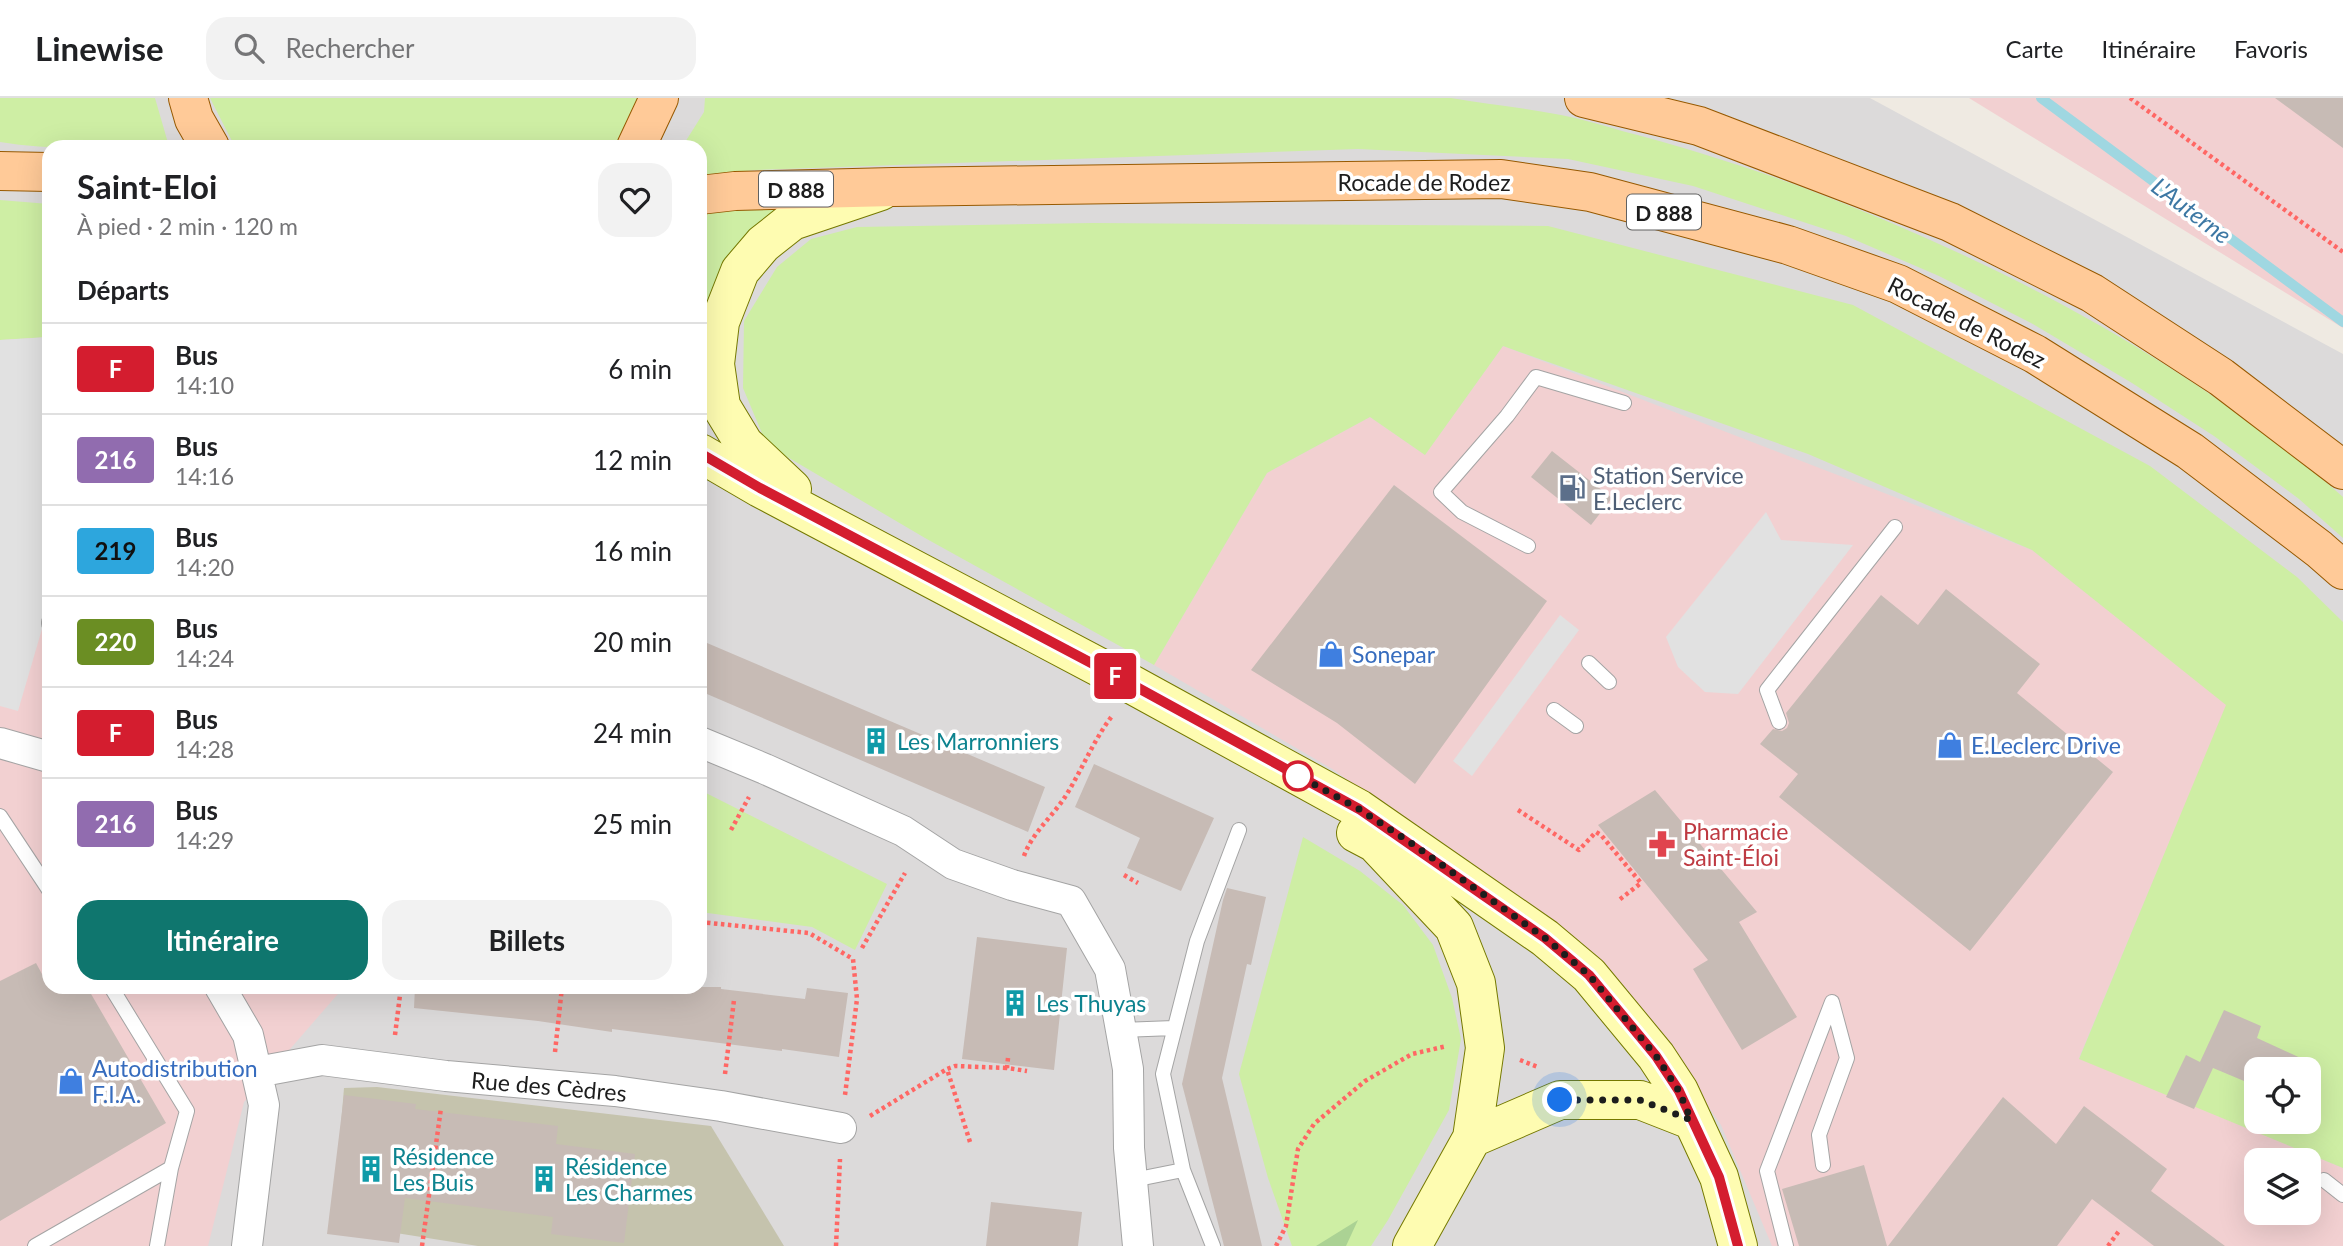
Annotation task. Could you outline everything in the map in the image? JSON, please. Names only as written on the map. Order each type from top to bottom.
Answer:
[{"type":"main road","points":[[188,98],[194,119],[206,140]]},
{"type":"main road","points":[[639,140],[659,98]]},
{"type":"main road","points":[[1584,98],[1699,126],[1950,222],[2092,293],[2221,377],[2343,470]]},
{"type":"main road","points":[[0,171],[42,172]]},
{"type":"main road","name":"Rocade de Rodez","points":[[707,194],[735,191],[893,187],[1501,179],[1602,195],[1788,245],[1898,284],[2035,354],[2190,451],[2343,570]]},
{"type":"main road","points":[[832,526],[744,444],[721,406],[715,364],[720,322],[740,271],[763,244],[792,221],[893,187]]},
{"type":"main road","points":[[707,457],[1359,809],[1545,938],[1589,975],[1656,1056],[1679,1091],[1719,1177],[1738,1246]]},
{"type":"main road","points":[[707,487],[1122,700],[1375,843],[1454,927],[1476,983],[1485,1048],[1472,1138],[1412,1246]]},
{"type":"main road","points":[[1472,1138],[1560,1100],[1640,1100],[1691,1120]]},
{"type":"street","points":[[0,743],[42,755]]},
{"type":"street","points":[[707,745],[903,831],[953,864],[1012,885],[1070,901],[1110,968],[1128,1069],[1129,1148],[1138,1246]]},
{"type":"street","points":[[224,994],[248,1035],[264,1105],[247,1246]]},
{"type":"street","name":"Rue des Cèdres","points":[[257,1072],[323,1060],[446,1076],[615,1091],[721,1106],[841,1128]]},
{"type":"lane","points":[[1528,546],[1462,512],[1441,492],[1507,416],[1536,377],[1624,404]]},
{"type":"lane","points":[[1779,722],[1767,690],[1895,527]]},
{"type":"lane","points":[[1589,663],[1609,682]]},
{"type":"lane","points":[[1554,710],[1576,726]]},
{"type":"lane","points":[[0,816],[42,879]]},
{"type":"lane","points":[[1213,1246],[1183,1170],[1163,1074],[1197,941],[1239,830]]},
{"type":"lane","points":[[115,994],[187,1111],[171,1168],[157,1246]]},
{"type":"lane","points":[[1786,1246],[1768,1171],[1832,1002],[1847,1058],[1819,1135],[1823,1166]]},
{"type":"lane","points":[[1121,1030],[1174,1028]]},
{"type":"lane","points":[[35,1246],[171,1168]]},
{"type":"lane","points":[[1133,1180],[1183,1170]]},
{"type":"lane","points":[[2324,1180],[2343,1195]]},
{"type":"path","points":[[2130,98],[2343,253]]},
{"type":"path","points":[[1012,885],[1028,845],[1064,798],[1098,734],[1115,713]]},
{"type":"path","points":[[731,830],[751,791]]},
{"type":"path","points":[[1517,810],[1579,850],[1596,832],[1601,835],[1641,883],[1619,900]]},
{"type":"path","points":[[862,948],[908,867]]},
{"type":"path","points":[[1124,876],[1138,883]]},
{"type":"path","points":[[707,923],[809,933],[853,959],[857,999],[841,1128],[836,1246]]},
{"type":"path","points":[[395,1037],[400,994]]},
{"type":"path","points":[[552,1085],[561,994]]},
{"type":"path","points":[[721,1106],[734,1000]]},
{"type":"path","points":[[1276,1246],[1286,1226],[1298,1149],[1314,1124],[1365,1081],[1412,1054],[1457,1044]]},
{"type":"path","points":[[1007,1068],[1008,1058]]},
{"type":"path","points":[[841,1128],[848,1129],[955,1066],[1027,1071]]},
{"type":"path","points":[[947,1069],[971,1142]]},
{"type":"path","points":[[422,1246],[446,1076]]},
{"type":"path","points":[[2108,1246],[2119,1231]]},
{"type":"shaded area","points":[[0,98],[1870,98],[2343,354],[2343,1246],[0,1246]]},
{"type":"shaded area","points":[[1969,98],[2343,98],[2343,328]]},
{"type":"shaded area","points":[[42,337],[42,994],[338,994],[244,1102],[208,1246],[0,1246],[0,340]]},
{"type":"shaded area","points":[[42,337],[42,629],[18,711],[0,706],[0,340]]},
{"type":"shaded area","points":[[1503,346],[2032,550],[2227,705],[2079,1058],[2244,1127],[2244,1134],[2261,1134],[2295,1148],[2244,1148],[2244,1225],[2321,1225],[2321,1159],[2343,1168],[2343,1246],[1772,1246],[1721,1125],[1626,988],[1334,770],[1154,665],[1267,473],[1370,417],[1425,455]]},
{"type":"shaded area","points":[[1766,512],[1781,540],[1853,545],[1738,694],[1705,692],[1678,667],[1666,637]]},
{"type":"shaded area","points":[[1560,615],[1579,630],[1472,776],[1453,761]]},
{"type":"shaded area","points":[[377,1087],[711,1126],[784,1246],[478,1246],[333,1223],[344,1088]]},
{"type":"green space","points":[[0,98],[155,98],[167,140],[42,140],[42,147],[0,142]]},
{"type":"green space","points":[[210,98],[639,98],[619,140],[231,140]]},
{"type":"green space","points":[[705,98],[1451,98],[1592,122],[1714,157],[1876,216],[2018,282],[2087,318],[2221,401],[2343,497],[2343,538],[2299,499],[2214,436],[2031,323],[1939,276],[1846,236],[1693,186],[1568,159],[1358,149],[754,170],[707,176],[707,140],[686,140],[704,112]]},
{"type":"green space","points":[[0,200],[42,203],[42,337],[0,340]]},
{"type":"green space","points":[[791,200],[707,306],[707,212]]},
{"type":"green space","points":[[1093,223],[1548,226],[1853,305],[2150,466],[2297,577],[2343,622],[2343,1168],[2321,1159],[2321,1148],[2295,1148],[2261,1134],[2321,1134],[2321,1057],[2244,1057],[2244,1127],[2079,1059],[2226,705],[2032,550],[1808,454],[1503,346],[1425,455],[1370,417],[1267,473],[1154,665],[925,538],[767,445],[743,388],[744,321],[777,267],[811,239],[857,227]]},
{"type":"green space","points":[[707,794],[887,884],[855,950],[812,927],[707,913]]},
{"type":"green space","points":[[1303,837],[1360,871],[1403,905],[1433,945],[1452,998],[1461,1039],[1449,1110],[1371,1246],[1292,1246],[1268,1178],[1239,1074]]},
{"type":"green space","points":[[1358,1220],[1346,1246],[1316,1246]]},
{"type":"building","points":[[2275,98],[2343,98],[2343,148]]},
{"type":"building","name":"Station Service E.Leclerc","points":[[1552,451],[1612,498],[1591,525],[1531,477]]},
{"type":"building","points":[[1394,485],[1547,601],[1415,784],[1337,723],[1251,670]]},
{"type":"building","name":"E.Leclerc Drive","points":[[1946,589],[2040,664],[2017,693],[2113,772],[1970,951],[1779,797],[1798,774],[1760,744],[1773,729],[1782,731],[1787,728],[1789,723],[1786,713],[1881,595],[1918,625]]},
{"type":"building","name":"Les Marronniers","points":[[707,643],[1045,787],[1028,832],[707,694]]},
{"type":"building","points":[[1094,764],[1214,818],[1181,891],[1127,868],[1140,838],[1075,807]]},
{"type":"building","points":[[1655,790],[1757,912],[1739,922],[1797,1017],[1742,1050],[1693,969],[1708,960],[1598,825]]},
{"type":"building","points":[[1227,888],[1266,897],[1251,965],[1247,964],[1222,1078],[1262,1246],[1224,1246],[1182,1084]]},
{"type":"building","name":"Les Thuyas","points":[[977,937],[1067,948],[1054,1070],[962,1059]]},
{"type":"building","name":"Autodistribution F.I.A.","points":[[36,963],[42,974],[42,994],[91,994],[166,1123],[0,1221],[0,981]]},
{"type":"building","points":[[707,987],[805,999],[807,988],[848,993],[839,1057],[414,1008],[415,994],[707,994]]},
{"type":"building","points":[[2224,1010],[2261,1026],[2257,1038],[2298,1057],[2244,1057],[2244,1081],[2213,1068],[2194,1109],[2166,1097],[2186,1055],[2200,1062]]},
{"type":"building","points":[[344,1095],[416,1104],[415,1109],[558,1126],[556,1144],[635,1154],[624,1243],[551,1234],[553,1217],[405,1198],[399,1243],[327,1234]]},
{"type":"building","points":[[2003,1097],[2056,1144],[2084,1106],[2167,1169],[2151,1191],[2225,1246],[2154,1246],[2092,1199],[2057,1246],[1888,1246]]},
{"type":"building","points":[[1864,1165],[1887,1246],[1799,1246],[1782,1189]]},
{"type":"building","points":[[991,1202],[1082,1212],[1078,1246],[986,1246]]},
{"type":"waterway","name":"L'Auterne","points":[[2041,98],[2343,322]]},
{"type":"bus line","name":"F","points":[[707,457],[1359,809],[1545,938],[1589,975],[1656,1056],[1679,1091],[1719,1177],[1738,1246]]},
{"type":"place","name":"Station Service E.Leclerc","points":[[1572,488]]},
{"type":"place","name":"Sonepar","points":[[1331,654]]},
{"type":"place","name":"Les Marronniers","points":[[876,741]]},
{"type":"place","name":"E.Leclerc Drive","points":[[1950,745]]},
{"type":"place","name":"Pharmacie Saint-Éloi","points":[[1662,844]]},
{"type":"place","name":"Les Thuyas","points":[[1015,1003]]},
{"type":"place","name":"Autodistribution F.I.A.","points":[[71,1081]]},
{"type":"place","name":"Résidence Les Buis","points":[[371,1169]]},
{"type":"place","name":"Résidence Les Charmes","points":[[544,1179]]},
{"type":"route","points":[[1298,776],[1290,771],[1359,809],[1411,843],[1545,938],[1589,975],[1656,1056],[1679,1091],[1691,1120],[1640,1100],[1560,1100]]}]
